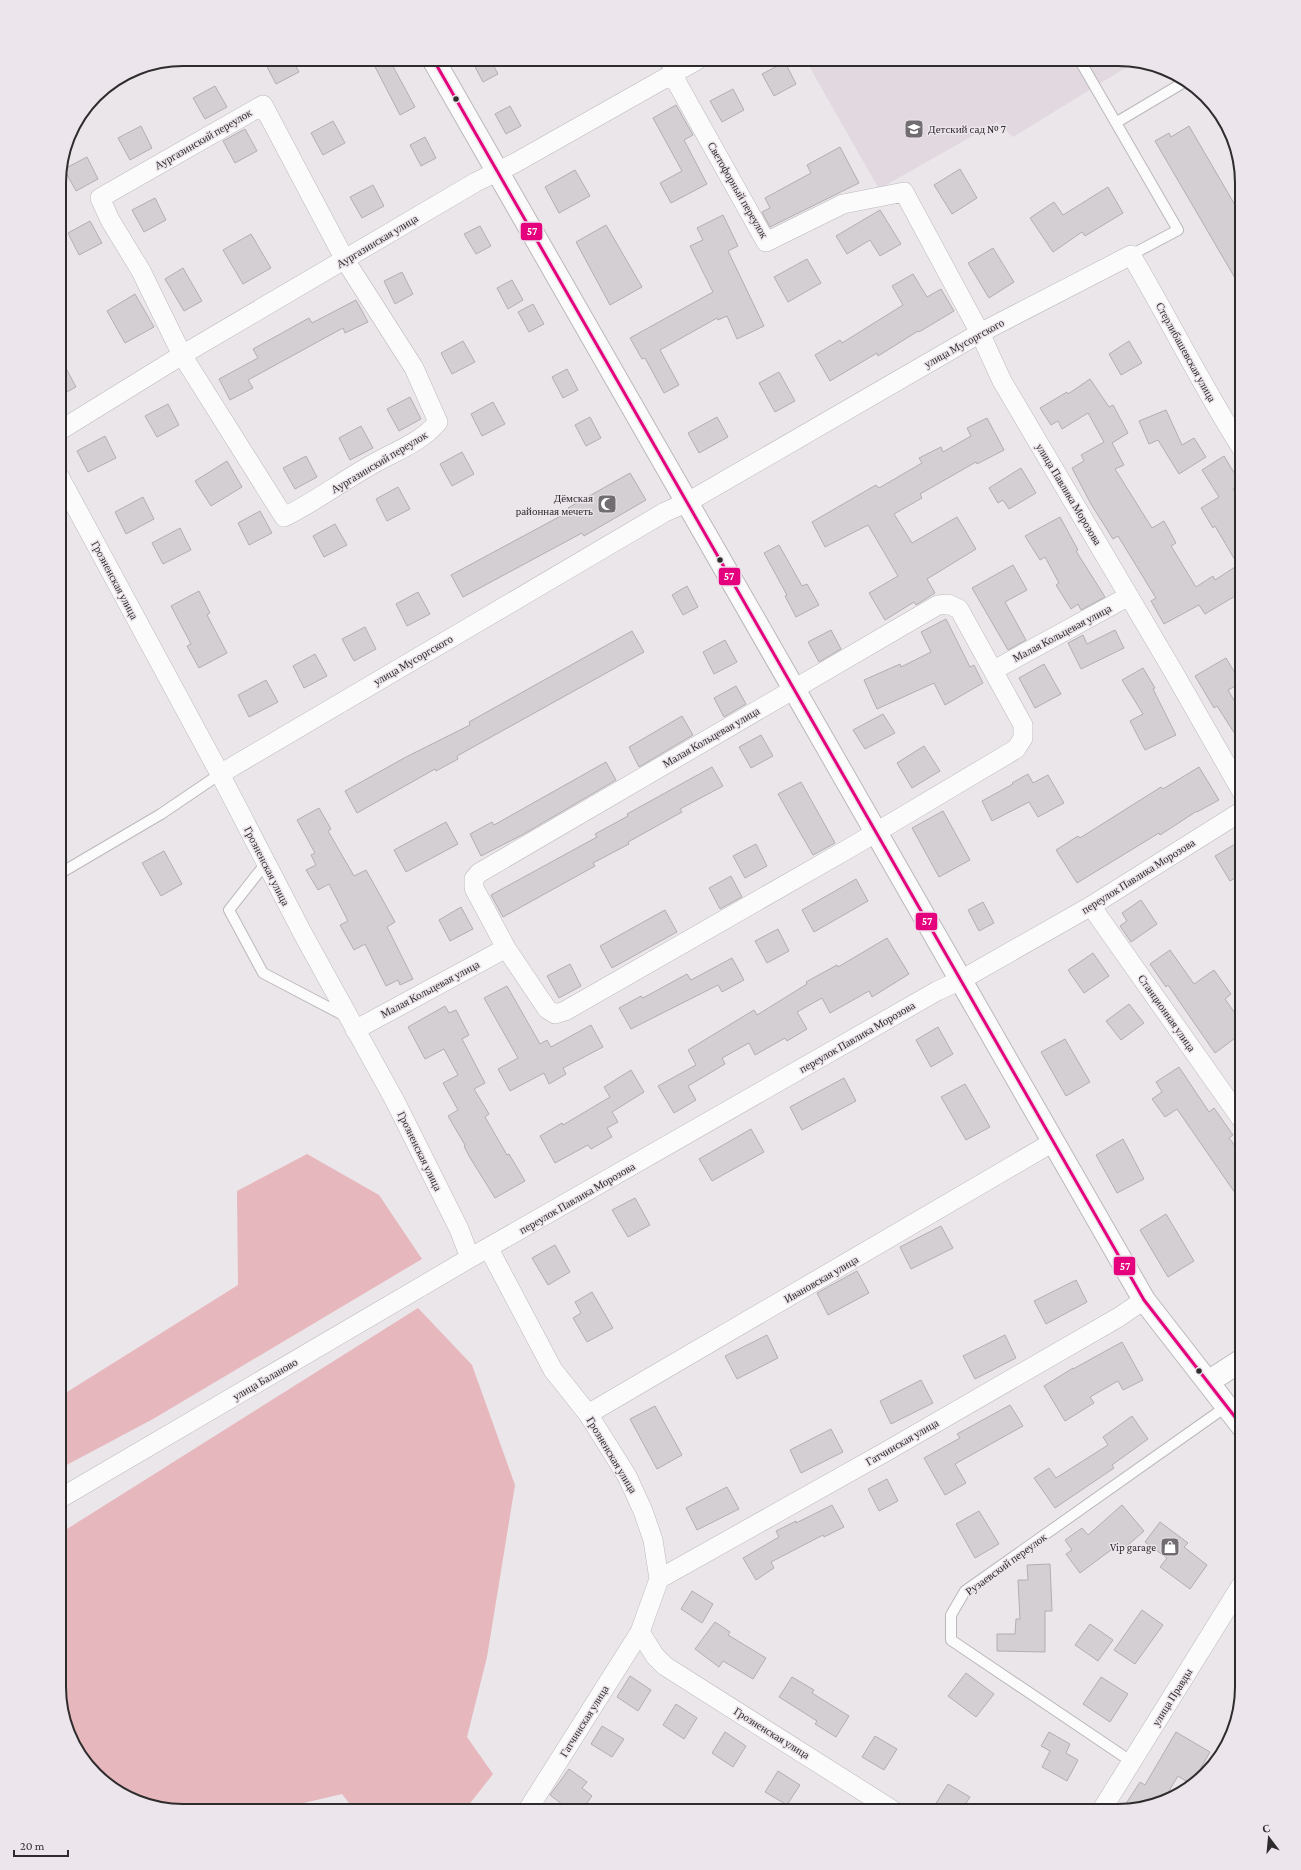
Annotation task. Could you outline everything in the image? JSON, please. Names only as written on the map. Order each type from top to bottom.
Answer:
[{"type":"main road","points":[[437,66],[1144,1300],[1235,1417]]},
{"type":"main road","points":[[1208,1382],[1235,1365]]},
{"type":"street","name":"Аургазинская улица","points":[[66,427],[182,355],[476,182],[498,172],[668,67]]},
{"type":"street","name":"Светофорный переулок","points":[[668,67],[766,242],[843,204],[904,192]]},
{"type":"street","name":"Аургазинский переулок","points":[[263,105],[345,260],[414,368],[438,422],[429,432],[366,468],[323,496],[284,517],[182,355],[141,271],[110,220],[100,198],[263,105]]},
{"type":"street","name":"улица Павлика Морозова","points":[[904,192],[980,333],[1002,381],[1129,596],[1235,780]]},
{"type":"street","name":"улица Мусоргского","points":[[220,774],[665,512],[688,502],[980,333],[1131,255]]},
{"type":"street","name":"Стерлибашевская улица","points":[[1131,255],[1169,319],[1235,438]]},
{"type":"street","name":"Грозненская улица","points":[[66,489],[220,774],[351,1024],[395,1101],[459,1230],[470,1258]]},
{"type":"street","name":"Малая Кольцевая улица","points":[[994,670],[1129,596]]},
{"type":"street","name":"Малая Кольцевая улица","points":[[948,604],[959,610],[994,670],[1023,725],[1023,738],[1016,749],[565,1011],[555,1014],[547,1009],[506,948],[474,888],[474,879],[479,873],[794,689],[938,605],[948,604]]},
{"type":"street","name":"переулок Павлика Морозова","points":[[470,1258],[489,1249],[937,991],[961,980],[1091,906],[1235,815]]},
{"type":"street","name":"Станционная улица","points":[[1091,906],[1235,1110]]},
{"type":"street","name":"Малая Кольцевая улица","points":[[351,1024],[506,948]]},
{"type":"street","name":"Ивановская улица","points":[[588,1414],[1053,1142]]},
{"type":"street","name":"Грозненская улица","points":[[489,1249],[553,1370],[588,1414],[627,1476],[644,1511],[653,1540],[659,1579],[640,1632],[655,1656],[665,1666],[883,1804]]},
{"type":"street","name":"улица Баланово","points":[[66,1495],[470,1258]]},
{"type":"street","name":"Гатчинская улица","points":[[659,1579],[894,1447],[1112,1321],[1144,1300]]},
{"type":"street","name":"улица Правды","points":[[1105,1804],[1235,1595]]},
{"type":"street","name":"Гатчинская улица","points":[[531,1804],[640,1632]]},
{"type":"lane","points":[[1083,66],[1117,122],[1178,230],[1131,255]]},
{"type":"lane","points":[[1117,122],[1180,84]]},
{"type":"lane","points":[[66,870],[161,814],[220,774]]},
{"type":"lane","points":[[266,863],[229,910],[263,973],[351,1024]]},
{"type":"lane","name":"Рузаевский переулок","points":[[1132,1762],[951,1640],[951,1615],[965,1591],[1227,1406]]},
{"type":"shaded area","name":"Детский сад № 7","points":[[809,66],[1128,66],[1013,137],[997,122],[879,189]]},
{"type":"shaded area","points":[[307,1154],[379,1195],[422,1259],[153,1419],[66,1465],[66,1393],[238,1285],[237,1191]]},
{"type":"shaded area","points":[[418,1308],[472,1365],[515,1485],[487,1657],[467,1737],[493,1774],[469,1804],[350,1804],[342,1794],[300,1804],[175,1804],[145,1798],[124,1788],[100,1770],[90,1758],[75,1732],[70,1717],[66,1687],[66,1530]]},
{"type":"building","points":[[267,66],[296,66],[299,72],[276,84]]},
{"type":"building","points":[[375,66],[393,66],[415,107],[400,115]]},
{"type":"building","points":[[475,66],[494,66],[498,74],[483,82]]},
{"type":"building","points":[[777,66],[787,66],[796,84],[774,96],[762,74]]},
{"type":"building","points":[[215,86],[227,107],[205,119],[193,98]]},
{"type":"building","points":[[733,89],[744,110],[722,122],[710,101]]},
{"type":"building","points":[[676,105],[693,135],[684,140],[707,184],[671,203],[660,183],[682,171],[653,118]]},
{"type":"building","points":[[510,106],[521,126],[506,134],[495,114]]},
{"type":"building","points":[[333,121],[345,143],[323,155],[311,133]]},
{"type":"building","points":[[141,126],[152,148],[130,160],[118,138]]},
{"type":"building","points":[[1189,126],[1235,205],[1235,278],[1155,141],[1169,133],[1171,137]]},
{"type":"building","points":[[245,129],[257,151],[235,163],[223,141]]},
{"type":"building","points":[[425,137],[436,158],[421,166],[410,145]]},
{"type":"building","points":[[840,147],[859,183],[770,227],[762,212],[770,208],[765,198],[811,173],[807,165]]},
{"type":"building","points":[[87,157],[98,179],[76,191],[66,173],[67,167]]},
{"type":"building","points":[[960,169],[977,198],[952,214],[934,185]]},
{"type":"building","points":[[575,170],[590,196],[559,213],[545,187]]},
{"type":"building","points":[[373,185],[384,206],[362,218],[350,197]]},
{"type":"building","points":[[1108,187],[1123,213],[1085,236],[1082,232],[1053,252],[1030,218],[1054,202],[1063,215]]},
{"type":"building","points":[[155,198],[166,220],[144,232],[132,210]]},
{"type":"building","points":[[880,210],[901,244],[880,256],[870,240],[847,254],[836,236]]},
{"type":"building","points":[[723,215],[738,246],[728,251],[764,326],[737,339],[727,316],[718,320],[717,318],[660,350],[679,385],[664,393],[645,358],[642,359],[630,338],[713,292],[690,246],[703,240],[697,228]]},
{"type":"building","points":[[90,221],[102,243],[79,255],[68,233]]},
{"type":"building","points":[[606,225],[642,287],[610,305],[576,242]]},
{"type":"building","points":[[480,226],[491,246],[476,254],[464,234]]},
{"type":"building","points":[[251,234],[271,268],[243,284],[223,250]]},
{"type":"building","points":[[993,248],[1014,282],[989,298],[968,263]]},
{"type":"building","points":[[807,259],[821,283],[788,302],[774,277]]},
{"type":"building","points":[[183,268],[202,301],[184,311],[165,279]]},
{"type":"building","points":[[402,272],[413,294],[395,304],[384,281]]},
{"type":"building","points":[[913,274],[927,297],[941,289],[954,311],[878,356],[877,353],[830,381],[815,355],[840,340],[842,343],[903,305],[892,286]]},
{"type":"building","points":[[512,280],[523,300],[508,309],[497,288]]},
{"type":"building","points":[[135,294],[154,327],[125,343],[107,311]]},
{"type":"building","points":[[356,300],[368,322],[345,333],[343,328],[248,380],[253,388],[230,400],[219,379],[258,358],[253,349],[309,318],[312,323]]},
{"type":"building","points":[[533,304],[544,324],[529,332],[518,312]]},
{"type":"building","points":[[463,341],[475,362],[452,374],[441,353]]},
{"type":"building","points":[[1129,341],[1142,363],[1121,375],[1109,354]]},
{"type":"building","points":[[66,368],[76,387],[66,392]]},
{"type":"building","points":[[567,369],[578,390],[563,398],[552,377]]},
{"type":"building","points":[[779,372],[795,401],[775,412],[759,383]]},
{"type":"building","points":[[1090,379],[1109,407],[1113,405],[1128,433],[1112,443],[1124,465],[1115,469],[1152,528],[1164,521],[1176,543],[1171,546],[1196,587],[1213,576],[1215,580],[1235,567],[1235,596],[1205,614],[1199,605],[1164,624],[1151,601],[1156,598],[1118,536],[1113,539],[1091,504],[1072,468],[1084,461],[1081,455],[1104,442],[1088,413],[1062,429],[1058,421],[1051,425],[1040,408],[1067,392],[1068,394]]},
{"type":"building","points":[[410,397],[421,419],[399,431],[387,409]]},
{"type":"building","points":[[493,402],[505,424],[482,436],[471,414]]},
{"type":"building","points":[[168,404],[179,425],[157,437],[145,416]]},
{"type":"building","points":[[1166,410],[1182,445],[1194,438],[1206,457],[1179,474],[1158,440],[1149,444],[1139,421]]},
{"type":"building","points":[[590,417],[601,438],[586,446],[575,425]]},
{"type":"building","points":[[717,417],[728,437],[699,453],[688,433]]},
{"type":"building","points":[[987,418],[1004,450],[977,464],[976,462],[920,494],[922,498],[894,514],[912,543],[957,517],[976,549],[927,579],[935,593],[916,605],[914,602],[885,620],[869,593],[898,576],[868,525],[825,547],[812,522],[876,485],[879,488],[922,463],[919,458],[941,447],[943,452],[971,436],[967,428]]},
{"type":"building","points":[[361,426],[373,448],[350,460],[339,438]]},
{"type":"building","points":[[105,436],[116,458],[88,472],[77,451]]},
{"type":"building","points":[[462,452],[474,474],[452,486],[440,464]]},
{"type":"building","points":[[306,456],[317,477],[295,489],[283,468]]},
{"type":"building","points":[[1224,456],[1235,474],[1235,488],[1233,489],[1235,492],[1235,560],[1215,526],[1213,528],[1201,508],[1219,497],[1202,470]]},
{"type":"building","points":[[227,461],[242,487],[211,506],[195,481]]},
{"type":"building","points":[[1021,468],[1036,493],[1009,509],[1003,500],[998,503],[989,488]]},
{"type":"building","points":[[630,473],[646,500],[584,536],[582,533],[463,597],[451,575],[570,511],[568,508]]},
{"type":"building","points":[[398,487],[410,509],[387,521],[376,499]]},
{"type":"building","points":[[143,497],[154,519],[126,534],[115,512]]},
{"type":"building","points":[[260,511],[272,533],[249,545],[238,523]]},
{"type":"building","points":[[1060,517],[1078,550],[1076,551],[1105,597],[1081,610],[1078,604],[1071,609],[1056,585],[1059,583],[1045,557],[1040,560],[1025,536]]},
{"type":"building","points":[[335,524],[347,545],[324,557],[313,536]]},
{"type":"building","points":[[180,528],[191,550],[163,564],[152,543]]},
{"type":"building","points":[[779,545],[802,586],[807,584],[819,605],[796,617],[785,596],[787,595],[764,553]]},
{"type":"building","points":[[1013,565],[1027,590],[1005,602],[1026,640],[1008,650],[972,588]]},
{"type":"building","points":[[687,586],[698,607],[683,615],[672,595]]},
{"type":"building","points":[[199,591],[210,613],[207,615],[227,653],[199,668],[187,646],[191,644],[171,606]]},
{"type":"building","points":[[418,592],[430,614],[407,626],[396,604]]},
{"type":"building","points":[[946,619],[970,667],[974,665],[983,683],[945,705],[934,683],[877,709],[864,680],[900,664],[901,667],[931,652],[921,632]]},
{"type":"building","points":[[365,627],[376,649],[354,661],[342,639]]},
{"type":"building","points":[[831,630],[841,649],[819,662],[808,642]]},
{"type":"building","points":[[1115,630],[1124,648],[1081,669],[1068,643],[1083,635],[1087,644]]},
{"type":"building","points":[[632,631],[644,652],[457,756],[458,759],[436,771],[435,769],[357,813],[345,791],[406,757],[470,725],[469,722]]},
{"type":"building","points":[[725,640],[737,662],[714,674],[703,652]]},
{"type":"building","points":[[315,654],[327,676],[304,688],[293,666]]},
{"type":"building","points":[[1226,658],[1235,673],[1235,686],[1228,690],[1235,702],[1235,734],[1217,706],[1214,708],[1195,676]]},
{"type":"building","points":[[1044,664],[1061,694],[1035,708],[1019,678]]},
{"type":"building","points":[[1143,668],[1155,688],[1153,689],[1176,735],[1145,750],[1130,721],[1143,714],[1122,680]]},
{"type":"building","points":[[266,680],[278,702],[249,717],[238,695]]},
{"type":"building","points":[[736,686],[746,704],[724,717],[714,698]]},
{"type":"building","points":[[883,714],[895,733],[865,749],[853,730]]},
{"type":"building","points":[[682,716],[693,735],[639,767],[629,747]]},
{"type":"building","points":[[761,735],[773,756],[751,768],[739,747]]},
{"type":"building","points":[[924,746],[940,771],[912,788],[897,763]]},
{"type":"building","points":[[606,762],[616,780],[524,834],[481,856],[470,834],[492,822],[494,825]]},
{"type":"building","points":[[712,767],[723,786],[680,809],[682,812],[628,842],[629,844],[593,863],[595,866],[503,917],[491,895],[597,837],[595,834],[628,816],[627,814]]},
{"type":"building","points":[[1199,767],[1219,800],[1197,811],[1160,835],[1159,833],[1077,883],[1056,850],[1078,836],[1080,838],[1161,787],[1163,789]]},
{"type":"building","points":[[1028,774],[1033,783],[1048,775],[1064,803],[1038,817],[1029,802],[992,821],[982,801]]},
{"type":"building","points":[[801,782],[835,843],[813,855],[778,794]]},
{"type":"building","points":[[319,808],[331,829],[328,831],[354,876],[366,870],[395,922],[387,927],[413,979],[400,985],[398,980],[386,986],[365,944],[354,950],[340,925],[348,921],[329,884],[318,890],[306,870],[316,865],[311,855],[315,853],[297,820]]},
{"type":"building","points":[[943,811],[970,860],[939,877],[912,828]]},
{"type":"building","points":[[446,822],[458,844],[406,872],[394,850]]},
{"type":"building","points":[[756,844],[767,866],[745,878],[733,856]]},
{"type":"building","points":[[1235,844],[1235,878],[1230,881],[1215,856]]},
{"type":"building","points":[[164,851],[182,884],[161,896],[142,863]]},
{"type":"building","points":[[731,876],[742,897],[720,909],[709,888]]},
{"type":"building","points":[[856,879],[868,901],[814,932],[802,910]]},
{"type":"building","points":[[1141,900],[1157,924],[1131,942],[1120,926],[1127,921],[1122,913]]},
{"type":"building","points":[[983,902],[994,923],[979,931],[968,910]]},
{"type":"building","points":[[461,907],[473,929],[450,941],[439,920]]},
{"type":"building","points":[[665,910],[677,932],[612,968],[600,946]]},
{"type":"building","points":[[778,929],[789,951],[767,963],[755,941]]},
{"type":"building","points":[[887,938],[909,974],[872,997],[869,991],[830,1013],[822,998],[797,1012],[807,1029],[787,1041],[785,1038],[755,1055],[749,1043],[722,1058],[725,1064],[688,1086],[696,1100],[674,1113],[658,1086],[696,1065],[688,1050],[754,1010],[757,1015],[807,984],[806,982],[837,965],[838,967]]},
{"type":"building","points":[[1170,950],[1194,984],[1214,970],[1231,994],[1225,999],[1235,1013],[1235,1038],[1215,1053],[1168,985],[1166,987],[1150,964]]},
{"type":"building","points":[[1093,953],[1109,976],[1084,993],[1068,970]]},
{"type":"building","points":[[732,958],[744,980],[722,992],[718,985],[631,1029],[619,1008],[641,996],[643,998],[687,974],[691,980]]},
{"type":"building","points":[[570,964],[581,986],[559,998],[547,976]]},
{"type":"building","points":[[507,986],[540,1044],[547,1040],[551,1047],[591,1025],[603,1047],[563,1068],[566,1074],[549,1084],[544,1073],[510,1091],[498,1069],[518,1058],[484,998]]},
{"type":"building","points":[[1129,1004],[1144,1023],[1121,1040],[1106,1021]]},
{"type":"building","points":[[445,1006],[449,1013],[456,1010],[469,1035],[462,1039],[485,1083],[474,1089],[489,1114],[485,1117],[507,1155],[509,1154],[525,1181],[495,1198],[469,1156],[464,1146],[465,1145],[448,1116],[458,1110],[443,1083],[458,1075],[444,1049],[425,1059],[408,1027]]},
{"type":"building","points":[[938,1027],[953,1054],[931,1067],[916,1040]]},
{"type":"building","points":[[1065,1039],[1090,1082],[1066,1096],[1041,1052]]},
{"type":"building","points":[[1179,1067],[1209,1112],[1214,1108],[1233,1135],[1229,1138],[1235,1146],[1235,1193],[1177,1109],[1165,1117],[1152,1099],[1162,1092],[1156,1082]]},
{"type":"building","points":[[631,1070],[644,1092],[612,1112],[618,1122],[607,1128],[612,1137],[591,1149],[588,1145],[555,1163],[540,1136],[562,1123],[563,1125],[610,1097],[604,1087]]},
{"type":"building","points":[[844,1078],[856,1101],[802,1130],[790,1107]]},
{"type":"building","points":[[965,1084],[990,1127],[966,1140],[941,1097]]},
{"type":"building","points":[[751,1129],[764,1152],[712,1181],[699,1159]]},
{"type":"building","points":[[1123,1139],[1144,1179],[1117,1193],[1096,1155]]},
{"type":"building","points":[[635,1198],[650,1225],[628,1237],[612,1210]]},
{"type":"building","points":[[1166,1214],[1194,1261],[1168,1277],[1140,1230]]},
{"type":"building","points":[[941,1226],[953,1248],[911,1269],[900,1247]]},
{"type":"building","points":[[555,1245],[570,1272],[548,1285],[532,1258]]},
{"type":"building","points":[[857,1271],[869,1293],[828,1315],[817,1293]]},
{"type":"building","points":[[1076,1280],[1087,1302],[1046,1324],[1034,1301]]},
{"type":"building","points":[[592,1292],[613,1328],[587,1342],[573,1318],[581,1313],[575,1302]]},
{"type":"building","points":[[767,1335],[778,1358],[737,1379],[725,1356]]},
{"type":"building","points":[[1005,1335],[1016,1358],[975,1379],[963,1356]]},
{"type":"building","points":[[1122,1342],[1143,1380],[1123,1390],[1118,1381],[1090,1397],[1094,1403],[1065,1421],[1044,1386],[1073,1368]]},
{"type":"building","points":[[921,1380],[933,1403],[891,1424],[880,1401]]},
{"type":"building","points":[[1010,1405],[1023,1426],[955,1464],[966,1483],[945,1495],[924,1458],[960,1438],[957,1434]]},
{"type":"building","points":[[655,1406],[682,1455],[657,1469],[630,1419]]},
{"type":"building","points":[[1132,1416],[1148,1439],[1112,1465],[1114,1468],[1055,1508],[1034,1478],[1049,1468],[1056,1478],[1108,1445],[1103,1437]]},
{"type":"building","points":[[831,1429],[843,1452],[801,1473],[790,1450]]},
{"type":"building","points":[[887,1479],[898,1501],[879,1511],[868,1489]]},
{"type":"building","points":[[727,1487],[739,1509],[697,1530],[686,1508]]},
{"type":"building","points":[[832,1505],[844,1527],[824,1537],[823,1535],[771,1562],[774,1568],[756,1580],[743,1558],[779,1537],[776,1531]]},
{"type":"building","points":[[1122,1505],[1144,1531],[1120,1552],[1115,1547],[1080,1573],[1066,1554],[1072,1550],[1065,1540],[1082,1528],[1088,1535]]},
{"type":"building","points":[[979,1511],[999,1544],[975,1558],[956,1524]]},
{"type":"building","points":[[1160,1522],[1188,1543],[1184,1547],[1207,1565],[1190,1589],[1160,1567],[1167,1558],[1145,1542]]},
{"type":"building","points":[[1050,1564],[1052,1611],[1045,1611],[1045,1652],[997,1651],[997,1634],[1015,1634],[1016,1619],[1020,1619],[1018,1580],[1028,1580],[1027,1565]]},
{"type":"building","points":[[692,1591],[713,1604],[702,1623],[681,1609]]},
{"type":"building","points":[[1142,1610],[1163,1625],[1135,1664],[1114,1650]]},
{"type":"building","points":[[715,1622],[730,1632],[728,1635],[766,1658],[753,1679],[723,1661],[719,1667],[695,1649]]},
{"type":"building","points":[[1090,1624],[1113,1640],[1098,1661],[1075,1645]]},
{"type":"building","points":[[966,1673],[994,1694],[976,1717],[948,1696]]},
{"type":"building","points":[[630,1676],[651,1690],[638,1711],[617,1697]]},
{"type":"building","points":[[792,1677],[814,1690],[812,1693],[849,1716],[836,1737],[815,1724],[817,1721],[779,1697]]},
{"type":"building","points":[[1101,1677],[1128,1694],[1110,1722],[1083,1704]]},
{"type":"building","points":[[676,1704],[697,1718],[684,1739],[663,1725]]},
{"type":"building","points":[[602,1726],[624,1739],[612,1757],[591,1744]]},
{"type":"building","points":[[725,1732],[746,1746],[733,1767],[712,1753]]},
{"type":"building","points":[[1049,1732],[1070,1744],[1066,1753],[1078,1760],[1067,1781],[1042,1767],[1050,1751],[1041,1746]]},
{"type":"building","points":[[1176,1732],[1210,1752],[1198,1772],[1187,1781],[1178,1776],[1168,1793],[1148,1800],[1126,1803],[1140,1782],[1145,1785]]},
{"type":"building","points":[[875,1736],[897,1749],[884,1770],[862,1757]]},
{"type":"building","points":[[569,1769],[587,1782],[582,1788],[592,1796],[586,1804],[562,1804],[550,1795]]},
{"type":"building","points":[[778,1771],[800,1785],[788,1804],[765,1792]]},
{"type":"building","points":[[948,1784],[970,1797],[966,1804],[936,1804]]},
{"type":"transit line","name":"57","points":[[437,66],[1144,1300],[1235,1417]]},
{"type":"place","name":"Детский сад № 7","points":[[914,129]]},
{"type":"place","name":"Дёмская районная мечеть","points":[[607,504]]},
{"type":"place","name":"Vip garage","points":[[1170,1547]]}]
